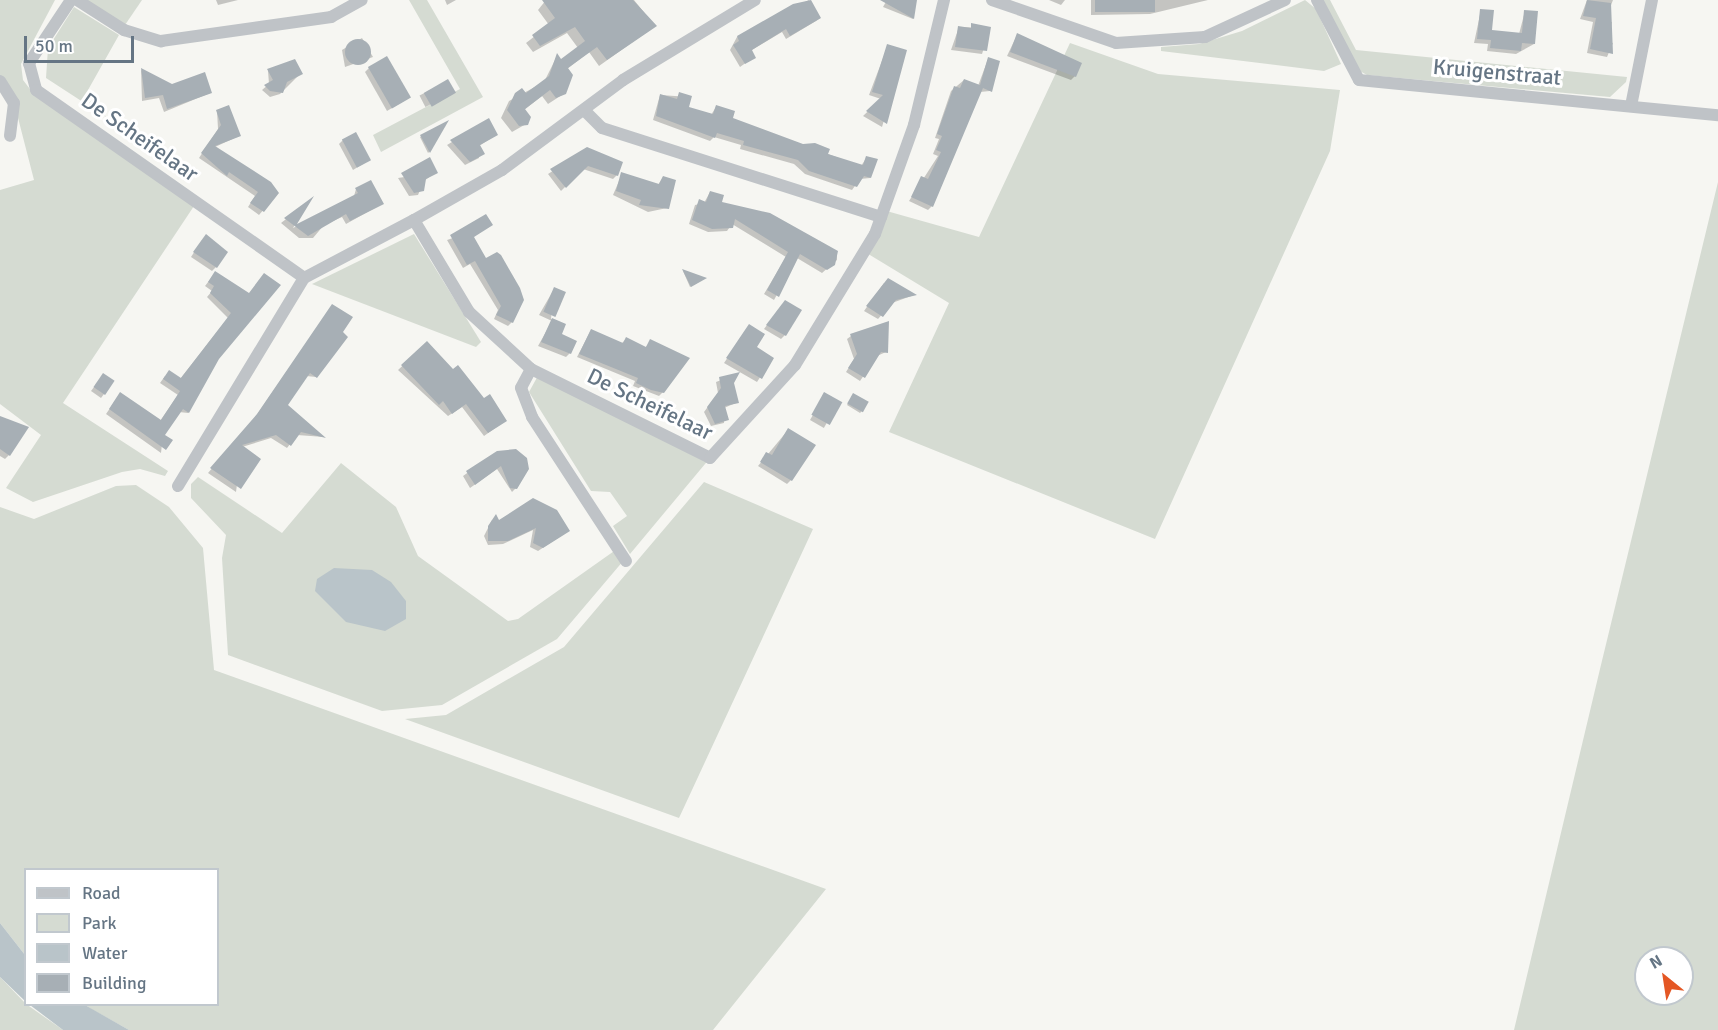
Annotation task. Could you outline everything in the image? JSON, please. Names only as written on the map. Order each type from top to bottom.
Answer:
[{"type":"street","name":"De Scheifelaar","points":[[71,0],[29,63],[36,90],[304,278]]},
{"type":"street","points":[[77,0],[124,30],[161,41],[332,17],[362,0]]},
{"type":"street","points":[[178,486],[304,278],[502,170],[585,111],[623,80],[755,0]]},
{"type":"street","name":"De Scheifelaar","points":[[414,220],[469,312],[531,369],[710,458],[795,365],[881,217],[914,125],[944,0]]},
{"type":"street","points":[[992,0],[1116,43],[1205,37],[1285,0]]},
{"type":"street","name":"Kruigenstraat","points":[[1317,0],[1359,80],[1718,115]]},
{"type":"street","points":[[1631,106],[1652,0]]},
{"type":"street","points":[[0,81],[14,103],[10,136]]},
{"type":"street","points":[[585,111],[602,128],[881,217]]},
{"type":"street","points":[[531,369],[521,388],[532,417],[626,561]]},
{"type":"green space","points":[[0,0],[55,0],[21,64],[23,80],[33,93],[196,203],[63,403],[168,471],[165,476],[140,469],[122,472],[33,502],[6,488],[41,435],[0,404],[0,190],[34,180],[17,114],[0,77]]},
{"type":"green space","points":[[86,0],[142,0],[125,25]]},
{"type":"green space","points":[[409,0],[427,0],[483,97],[381,152],[373,135],[460,89]]},
{"type":"green space","points":[[1305,0],[1316,9],[1341,64],[1324,71],[1161,51],[1161,47],[1199,44],[1242,31]]},
{"type":"green space","points":[[1323,0],[1330,0],[1356,50],[1627,77],[1626,82],[1610,97],[1367,75],[1358,70]]},
{"type":"green space","points":[[74,7],[119,35],[88,90],[106,117],[46,78],[48,48]]},
{"type":"green space","points":[[1070,43],[1158,74],[1340,90],[1330,151],[1155,539],[889,432],[949,303],[865,252],[883,210],[979,237]]},
{"type":"green space","points":[[1718,182],[1718,1030],[1514,1030],[1600,669]]},
{"type":"green space","points":[[414,234],[481,342],[476,347],[312,284]]},
{"type":"green space","points":[[540,372],[710,458],[630,554],[613,526],[627,516],[610,492],[591,491],[529,392]]},
{"type":"green space","points":[[341,463],[396,507],[418,556],[508,621],[518,619],[617,549],[624,560],[557,639],[442,705],[382,711],[228,655],[222,558],[226,535],[191,498],[191,484],[198,477],[282,533]]},
{"type":"green space","points":[[704,482],[813,529],[679,818],[405,719],[446,715],[564,647]]},
{"type":"green space","points":[[136,485],[169,507],[203,548],[214,670],[826,889],[713,1030],[129,1030],[93,1010],[87,1006],[219,1006],[219,868],[24,868],[24,954],[0,923],[0,507],[34,519],[116,486]]},
{"type":"green space","points":[[0,977],[24,1002],[24,1006],[29,1006],[63,1030],[0,1030]]},
{"type":"water","points":[[334,568],[372,570],[391,582],[406,601],[406,619],[385,631],[346,622],[315,591],[317,579]]},
{"type":"water","points":[[0,923],[24,954],[24,1000],[0,977]]},
{"type":"water","points":[[31,1006],[87,1006],[129,1030],[63,1030]]},
{"type":"building","points":[[542,0],[633,0],[657,26],[607,60],[597,47],[568,68],[573,75],[566,94],[556,98],[550,90],[525,109],[531,117],[528,125],[519,126],[507,110],[515,93],[522,88],[526,93],[549,76],[557,53],[561,59],[585,41],[575,27],[540,46],[532,35],[555,18]]},
{"type":"building","points":[[811,0],[821,18],[790,36],[786,29],[752,50],[756,58],[745,64],[733,45],[739,41],[737,36],[793,4]]},
{"type":"building","points":[[880,0],[917,0],[914,19]]},
{"type":"building","points":[[1095,0],[1155,0],[1155,12],[1095,12]]},
{"type":"building","points":[[1587,0],[1611,3],[1613,54],[1590,49],[1596,18],[1583,16]]},
{"type":"building","points":[[1480,9],[1494,10],[1492,30],[1522,33],[1524,10],[1538,11],[1535,44],[1522,43],[1521,51],[1490,48],[1491,40],[1477,39]]},
{"type":"building","points":[[971,23],[991,27],[987,51],[955,47],[958,26],[971,28]]},
{"type":"building","points":[[1017,33],[1082,63],[1076,77],[1010,52]]},
{"type":"building","points":[[358,39],[367,43],[371,52],[367,61],[358,65],[349,61],[345,52],[349,43]]},
{"type":"building","points":[[887,44],[907,50],[887,124],[866,111],[883,95],[872,92]]},
{"type":"building","points":[[387,56],[411,98],[392,109],[368,67]]},
{"type":"building","points":[[988,57],[1000,61],[992,92],[983,88],[933,207],[911,197],[921,176],[928,179],[941,152],[936,150],[942,136],[937,134],[954,86],[960,88],[964,79],[980,85]]},
{"type":"building","points":[[295,59],[303,74],[287,82],[283,93],[270,91],[264,85],[273,80],[267,69]]},
{"type":"building","points":[[141,68],[172,84],[205,72],[212,93],[167,109],[163,95],[145,98]]},
{"type":"building","points":[[448,79],[456,93],[432,107],[424,93]]},
{"type":"building","points":[[679,92],[692,96],[689,107],[713,114],[716,105],[735,111],[733,118],[803,144],[815,143],[830,149],[828,154],[863,165],[866,156],[878,159],[871,178],[864,176],[857,187],[809,171],[798,160],[743,145],[744,141],[717,133],[715,138],[656,116],[660,94],[677,99]]},
{"type":"building","points":[[229,105],[241,136],[215,146],[271,182],[279,193],[264,212],[250,203],[258,192],[229,172],[227,176],[201,153],[221,125],[216,110]]},
{"type":"building","points":[[489,118],[498,135],[480,145],[485,154],[470,162],[450,140]]},
{"type":"building","points":[[449,120],[430,153],[420,135]]},
{"type":"building","points":[[356,132],[371,160],[357,168],[342,140]]},
{"type":"building","points":[[587,147],[623,162],[618,176],[588,166],[566,188],[550,169]]},
{"type":"building","points":[[430,157],[438,173],[426,179],[424,191],[414,193],[401,173]]},
{"type":"building","points":[[621,172],[659,184],[663,176],[676,180],[669,209],[639,205],[641,200],[616,191]]},
{"type":"building","points":[[371,180],[384,204],[350,221],[346,214],[308,236],[284,218],[314,196],[297,224],[358,193],[355,188]]},
{"type":"building","points":[[710,191],[724,195],[722,202],[770,213],[838,251],[835,265],[827,270],[800,254],[779,297],[767,290],[788,252],[735,219],[733,228],[712,229],[692,220],[699,199],[706,202]]},
{"type":"building","points":[[486,214],[493,225],[474,237],[486,258],[497,252],[501,255],[520,288],[524,300],[513,323],[496,315],[501,306],[475,261],[467,265],[450,235]]},
{"type":"building","points":[[206,234],[228,252],[217,268],[193,252]]},
{"type":"building","points":[[682,269],[707,278],[691,287]]},
{"type":"building","points":[[215,271],[249,293],[264,273],[281,285],[219,359],[189,413],[183,409],[165,435],[173,440],[166,450],[109,409],[120,392],[161,420],[180,391],[163,379],[169,370],[181,378],[231,313],[210,293],[214,286],[208,282]]},
{"type":"building","points":[[888,278],[917,295],[896,300],[883,317],[866,306]]},
{"type":"building","points":[[554,287],[566,292],[555,317],[543,312]]},
{"type":"building","points":[[785,300],[802,310],[786,336],[766,325]]},
{"type":"building","points":[[332,304],[353,317],[343,332],[348,337],[317,378],[310,373],[288,405],[326,438],[301,432],[291,446],[276,435],[242,445],[261,459],[241,489],[210,468],[257,414]]},
{"type":"building","points":[[552,318],[566,324],[562,334],[577,341],[571,354],[541,342]]},
{"type":"building","points":[[889,321],[888,353],[881,352],[865,378],[848,368],[857,354],[850,334]]},
{"type":"building","points":[[749,324],[765,334],[757,347],[774,358],[762,379],[726,358]]},
{"type":"building","points":[[591,329],[623,343],[626,337],[646,347],[650,339],[690,358],[664,393],[651,390],[636,383],[638,378],[579,354]]},
{"type":"building","points":[[427,341],[453,369],[458,365],[484,398],[490,394],[507,421],[488,433],[466,404],[452,414],[443,401],[439,405],[401,365]]},
{"type":"building","points":[[740,372],[734,383],[739,403],[725,406],[729,420],[715,424],[707,407],[721,388],[719,377]]},
{"type":"building","points":[[103,373],[115,381],[105,395],[93,387]]},
{"type":"building","points":[[824,392],[842,402],[830,425],[811,415]]},
{"type":"building","points":[[853,393],[869,402],[863,412],[847,403]]},
{"type":"building","points":[[0,416],[29,427],[10,456],[0,449]]},
{"type":"building","points":[[788,428],[816,445],[792,481],[760,462],[766,452],[772,455]]},
{"type":"building","points":[[516,449],[527,458],[529,469],[517,489],[510,488],[501,466],[475,485],[466,471],[497,451]]},
{"type":"building","points":[[533,498],[557,510],[570,531],[543,548],[533,543],[536,528],[508,541],[488,541],[488,526],[496,514],[499,520]]}]
